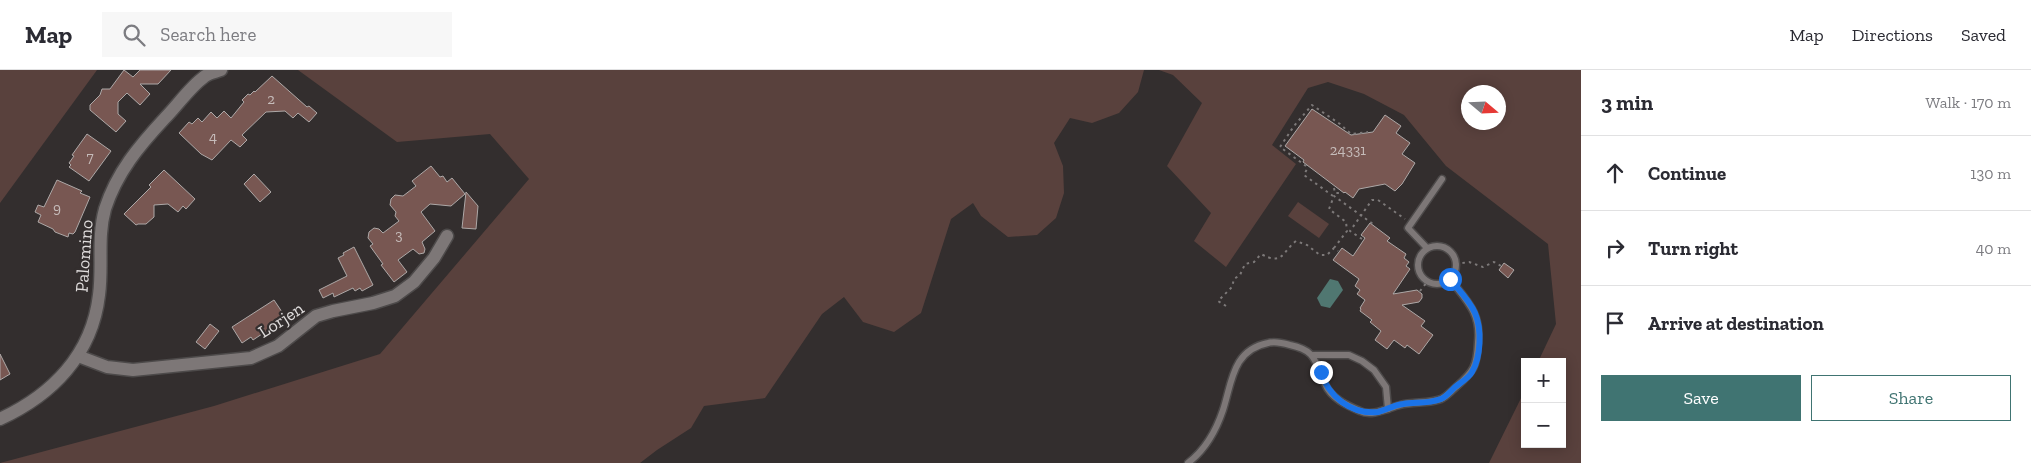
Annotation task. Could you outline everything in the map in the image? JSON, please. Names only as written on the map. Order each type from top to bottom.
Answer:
[{"type":"street","name":"Palomino","points":[[0,419],[22,409],[48,390],[78,356],[91,330],[96,314],[99,295],[100,235],[105,211],[119,175],[137,149],[204,76],[221,70]]},
{"type":"street","name":"Lorjen","points":[[78,356],[107,367],[133,370],[251,358],[278,346],[316,316],[395,296],[414,282],[434,258],[447,236]]},
{"type":"lane","points":[[1427,248],[1408,228],[1442,178]]},
{"type":"lane","points":[[1442,246],[1451,251],[1456,264],[1456,270],[1450,279],[1442,284],[1431,284],[1422,279],[1417,270],[1418,260],[1427,248],[1442,246]]},
{"type":"lane","points":[[1188,463],[1196,457],[1211,438],[1223,410],[1229,383],[1246,352],[1267,342],[1279,342],[1302,348],[1312,355],[1325,384],[1334,396],[1343,403],[1363,412],[1388,409],[1402,404],[1442,399],[1472,373],[1477,357],[1478,322],[1474,311],[1450,279]]},
{"type":"lane","points":[[1312,355],[1349,355],[1362,361],[1374,370],[1386,387],[1388,409]]},
{"type":"path","points":[[1368,132],[1351,134],[1340,124],[1312,106],[1294,126],[1280,147],[1306,166],[1307,169],[1304,175],[1373,224]]},
{"type":"path","points":[[1226,306],[1218,301],[1220,296],[1232,287],[1234,279],[1240,275],[1245,264],[1254,262],[1260,254],[1272,259],[1278,258],[1296,241],[1307,245],[1320,255],[1327,255],[1334,248],[1347,231],[1346,222],[1329,209],[1335,193],[1334,188]]},
{"type":"path","points":[[1335,193],[1340,193]]},
{"type":"path","points":[[1362,239],[1350,231],[1372,200],[1378,200],[1411,224]]},
{"type":"path","points":[[1334,248],[1338,251]]},
{"type":"path","points":[[1456,264],[1469,262],[1483,267],[1494,262],[1501,266]]},
{"type":"path","points":[[1420,292],[1428,282]]},
{"type":"shaded area","points":[[0,70],[97,70],[0,203]]},
{"type":"shaded area","points":[[298,70],[1144,70],[1138,92],[1119,113],[1092,123],[1070,118],[1054,143],[1063,166],[1064,193],[1056,218],[1037,235],[1008,237],[981,216],[973,203],[951,219],[921,313],[894,332],[863,322],[844,297],[822,314],[765,398],[704,406],[691,428],[640,463],[0,463],[214,406],[380,354],[529,179],[490,134],[397,142]]},
{"type":"shaded area","points":[[1159,70],[1581,70],[1581,463],[1489,463],[1521,398],[1521,448],[1566,448],[1566,358],[1540,358],[1556,324],[1548,244],[1446,166],[1404,115],[1364,94],[1328,82],[1308,88],[1272,145],[1296,164],[1226,267],[1194,241],[1211,213],[1167,166],[1202,103],[1173,75]]},
{"type":"shaded area","points":[[1298,202],[1329,224],[1319,238],[1288,216]]},
{"type":"water","points":[[1330,279],[1338,281],[1343,290],[1330,308],[1321,306],[1317,298]]},
{"type":"building","points":[[124,70],[133,77],[140,70],[171,70],[158,84],[140,84],[150,94],[140,105],[127,93],[118,102],[118,114],[126,121],[116,132],[90,110],[90,105],[100,95],[102,89],[110,89]]},
{"type":"building","points":[[272,76],[307,107],[309,106],[317,113],[309,122],[298,113],[293,118],[285,111],[266,112],[242,135],[247,140],[240,147],[231,140],[212,160],[201,154],[179,133],[189,122],[192,124],[198,118],[202,122],[211,112],[217,118],[224,111],[231,118],[244,102],[242,100],[248,94],[250,95],[255,92]]},
{"type":"building","points":[[1312,109],[1351,135],[1373,132],[1385,115],[1401,126],[1396,133],[1410,143],[1402,154],[1415,163],[1402,184],[1395,191],[1385,184],[1359,189],[1353,198],[1303,162],[1304,160],[1285,146]]},
{"type":"building","points":[[87,134],[111,151],[89,181],[69,167],[71,165],[69,163],[74,156],[72,155]]},
{"type":"building","points":[[431,166],[447,182],[452,178],[465,194],[451,206],[430,204],[421,212],[435,231],[422,242],[425,249],[424,253],[419,254],[413,249],[398,260],[407,272],[394,282],[370,246],[373,244],[368,238],[369,232],[374,228],[379,229],[383,233],[399,221],[395,216],[396,212],[390,205],[391,199],[395,195],[403,196],[416,186],[412,181]]},
{"type":"building","points":[[164,170],[195,199],[186,209],[183,206],[178,212],[168,204],[154,205],[154,217],[146,224],[136,225],[124,214],[151,187],[149,185]]},
{"type":"building","points":[[254,174],[271,192],[260,202],[244,184]]},
{"type":"building","points":[[57,180],[82,191],[80,193],[90,197],[75,232],[73,234],[69,233],[68,237],[38,222],[41,215],[35,212],[38,205],[44,207]]},
{"type":"building","points":[[466,192],[478,206],[476,229],[462,228]]},
{"type":"building","points":[[1370,223],[1390,238],[1387,241],[1406,254],[1404,258],[1409,262],[1406,266],[1410,269],[1393,294],[1417,290],[1422,294],[1419,302],[1402,305],[1425,321],[1421,326],[1433,335],[1419,354],[1407,345],[1405,348],[1394,340],[1387,349],[1375,340],[1381,331],[1370,322],[1372,320],[1360,311],[1365,300],[1357,294],[1360,290],[1355,286],[1359,279],[1333,260],[1342,248],[1353,256],[1365,238],[1361,235]]},
{"type":"building","points":[[354,247],[373,285],[362,291],[360,288],[355,291],[353,288],[334,297],[333,293],[323,298],[319,290],[347,276],[338,258]]},
{"type":"building","points":[[1504,263],[1514,270],[1508,278],[1499,270]]},
{"type":"building","points":[[274,300],[286,318],[270,328],[269,333],[265,332],[253,340],[251,337],[242,343],[232,327]]},
{"type":"building","points":[[210,324],[219,331],[205,349],[196,342]]},
{"type":"building","points":[[0,354],[10,374],[0,380]]},
{"type":"route","points":[[1321,372],[1325,384],[1334,396],[1343,403],[1363,412],[1379,411],[1402,404],[1442,399],[1472,373],[1477,357],[1479,340],[1478,322],[1474,311],[1450,279]]}]
